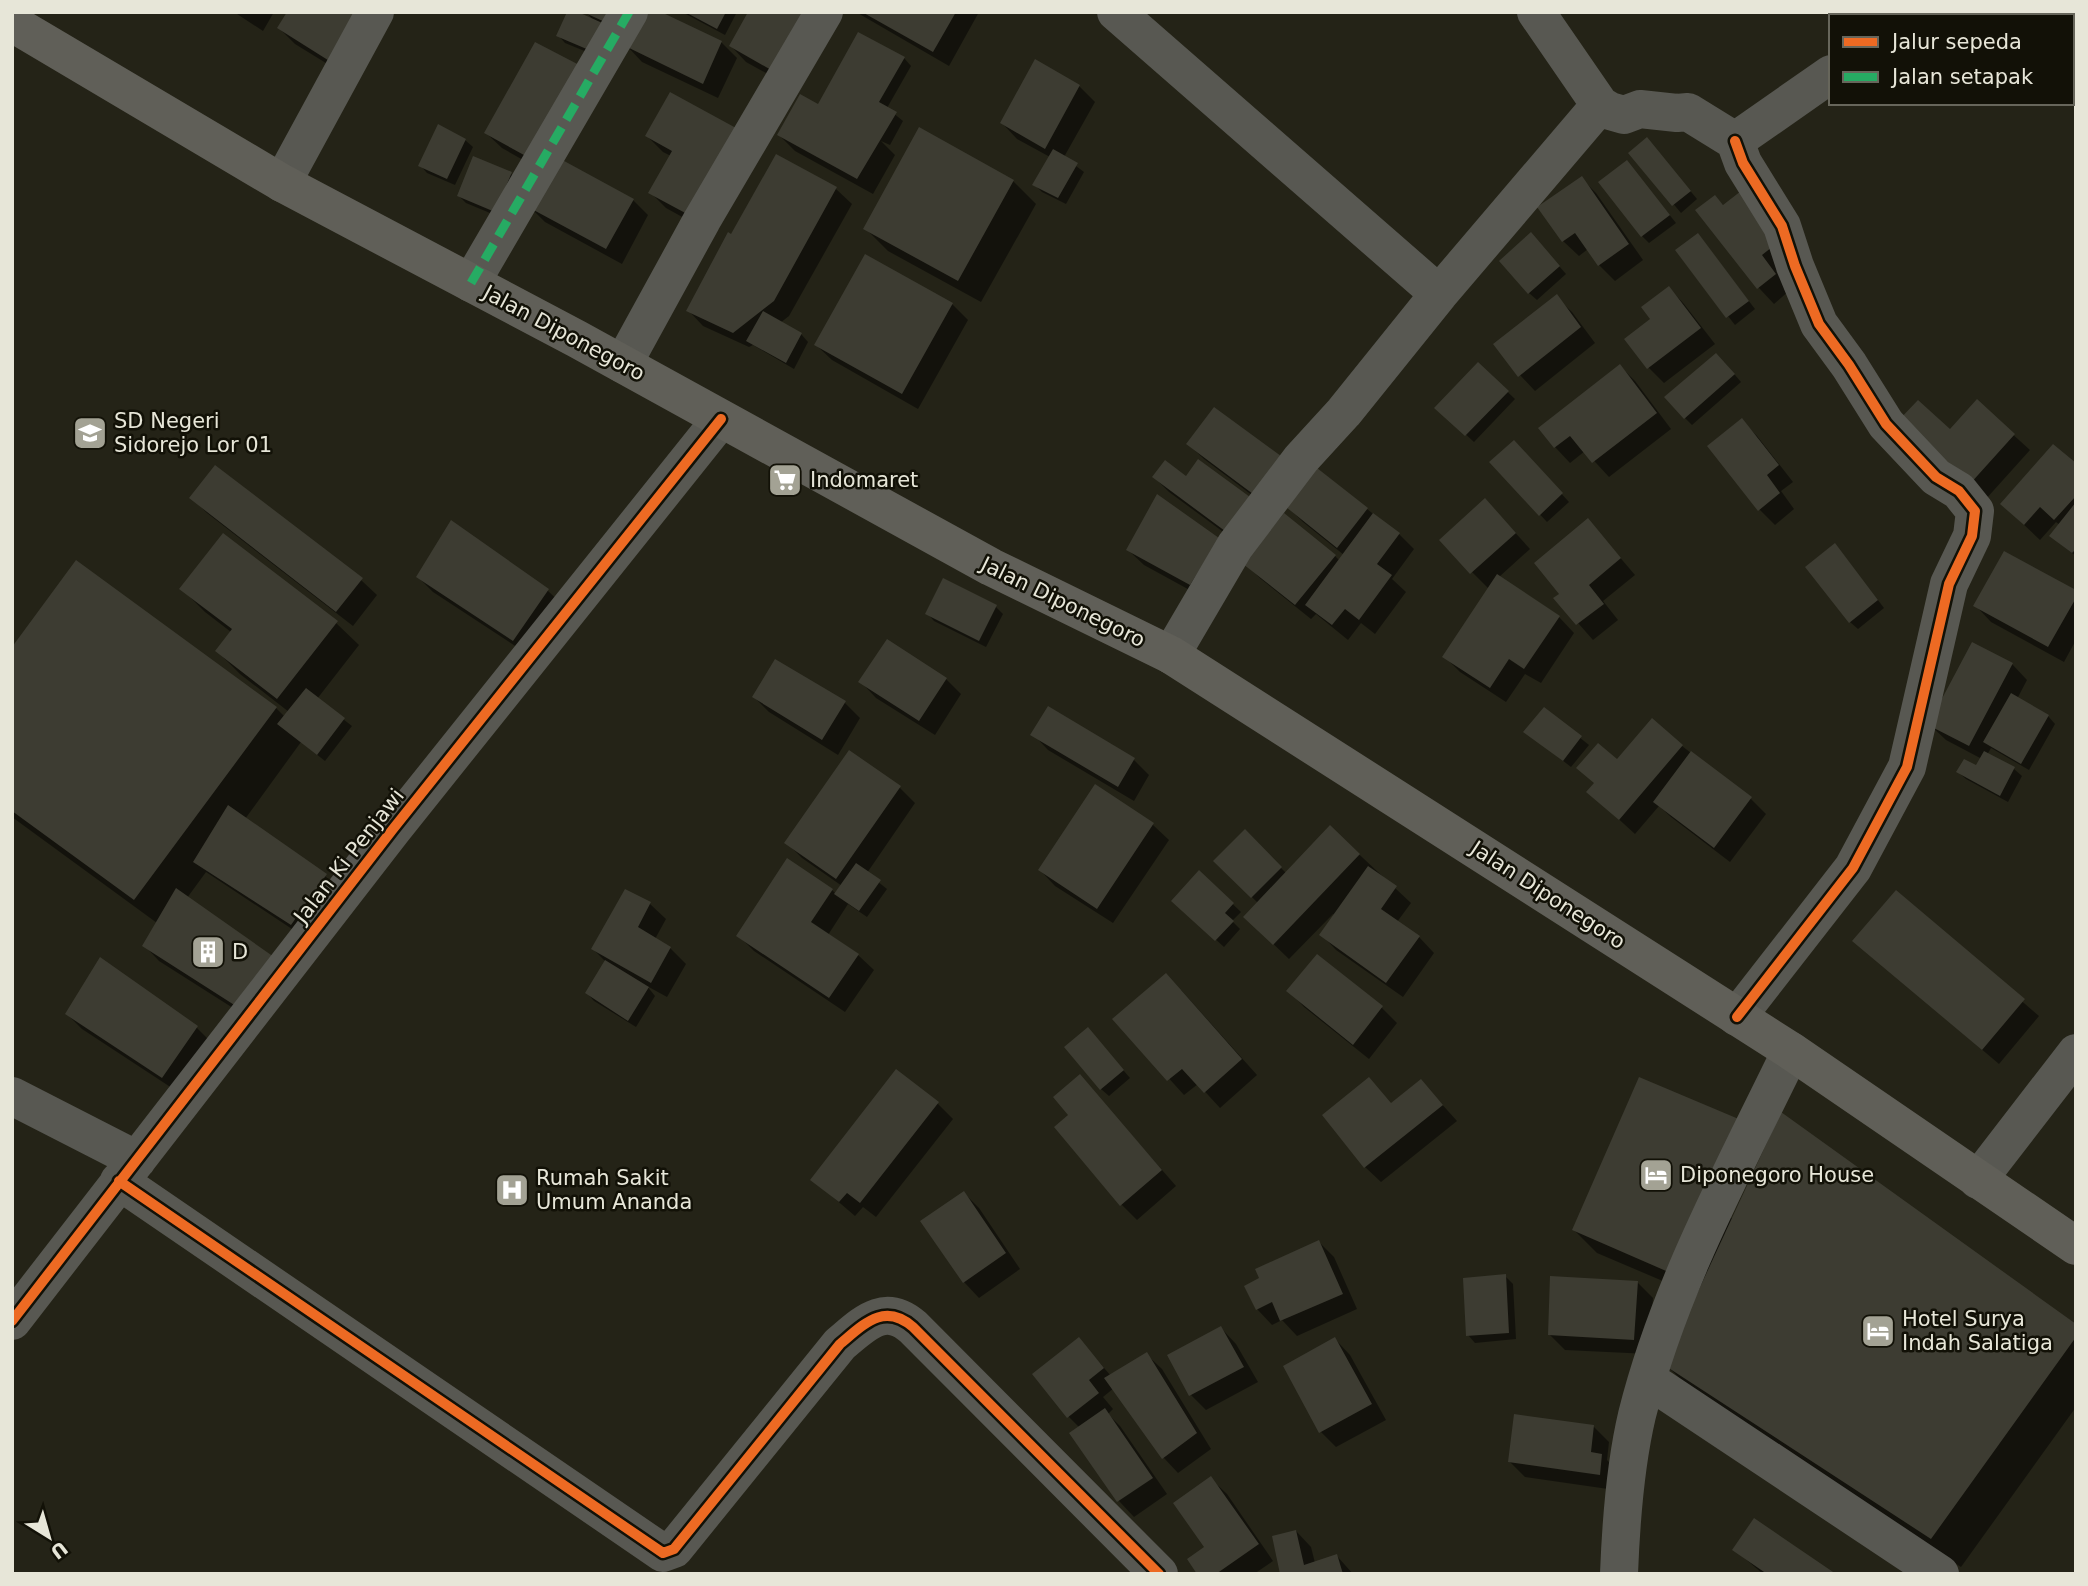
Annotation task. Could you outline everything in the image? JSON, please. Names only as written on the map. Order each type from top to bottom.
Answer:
[{"type":"main road","name":"Jalan Diponegoro","points":[[12,23],[282,183],[623,364],[991,567],[1171,655],[1791,1051],[2076,1246]]},
{"type":"street","points":[[12,17],[16,12]]},
{"type":"street","points":[[282,183],[375,12]]},
{"type":"street","points":[[471,283],[629,12]]},
{"type":"street","points":[[623,364],[702,220],[824,12]]},
{"type":"street","points":[[1116,12],[1439,294]]},
{"type":"street","points":[[1536,12],[1600,105],[1609,111],[1624,115],[1640,109],[1688,112],[1735,141],[1743,163],[1782,226],[1819,324],[1849,365],[1886,424],[1936,477],[1959,491],[1975,511],[1972,536],[1949,584],[1907,767],[1853,868],[1737,1017]]},
{"type":"street","points":[[1735,141],[1829,75]]},
{"type":"street","points":[[1171,655],[1235,546],[1301,459],[1344,412],[1439,294],[1600,105]]},
{"type":"street","name":"Jalan Ki Penjawi","points":[[12,1321],[24,1282],[128,1170],[393,829],[721,419]]},
{"type":"street","points":[[1619,1574],[1627,1472],[1647,1379],[1683,1277],[1791,1051]]},
{"type":"street","points":[[1978,1180],[2076,1053]]},
{"type":"street","points":[[12,1096],[128,1170],[663,1553],[674,1549],[841,1344],[866,1323],[883,1315],[902,1318],[913,1327],[1159,1574]]},
{"type":"street","points":[[1647,1379],[1940,1574]]},
{"type":"building","points":[[287,12],[362,12],[331,62],[277,28]]},
{"type":"building","points":[[567,12],[578,12],[609,26],[596,53],[556,36]]},
{"type":"building","points":[[583,12],[623,12],[616,27]]},
{"type":"building","points":[[641,12],[661,12],[722,41],[703,84],[625,46]]},
{"type":"building","points":[[685,12],[726,12],[717,29]]},
{"type":"building","points":[[748,12],[798,12],[811,19],[780,75],[729,46]]},
{"type":"building","points":[[862,12],[956,12],[933,52]]},
{"type":"building","points":[[858,32],[905,57],[879,102],[897,112],[857,179],[777,135],[800,94],[818,104]]},
{"type":"building","points":[[535,42],[585,68],[533,160],[484,133]]},
{"type":"building","points":[[1035,59],[1080,85],[1045,149],[1000,123]]},
{"type":"building","points":[[670,92],[736,128],[689,215],[648,193],[672,151],[645,136]]},
{"type":"building","points":[[438,124],[466,139],[447,179],[418,166]]},
{"type":"building","points":[[919,127],[1014,180],[958,281],[863,229]]},
{"type":"building","points":[[1647,137],[1691,191],[1672,206],[1628,153]]},
{"type":"building","points":[[1053,149],[1078,163],[1058,198],[1032,185]]},
{"type":"building","points":[[776,154],[837,187],[774,301],[733,333],[686,311],[728,232],[731,234]]},
{"type":"building","points":[[473,156],[512,172],[495,212],[457,196]]},
{"type":"building","points":[[555,156],[634,199],[606,249],[528,207]]},
{"type":"building","points":[[1627,160],[1670,215],[1641,237],[1598,182]]},
{"type":"building","points":[[1582,176],[1629,244],[1598,266],[1575,233],[1562,242],[1537,207]]},
{"type":"building","points":[[1741,191],[1781,240],[1762,255],[1776,274],[1757,289],[1695,210],[1715,195],[1723,205]]},
{"type":"building","points":[[1531,232],[1560,266],[1528,294],[1499,261]]},
{"type":"building","points":[[1698,233],[1749,301],[1726,318],[1675,250]]},
{"type":"building","points":[[865,254],[953,303],[902,394],[814,345]]},
{"type":"building","points":[[1669,286],[1701,328],[1647,369],[1624,339],[1650,319],[1641,307]]},
{"type":"building","points":[[1557,294],[1581,327],[1518,377],[1493,344]]},
{"type":"building","points":[[763,311],[802,333],[786,363],[746,341]]},
{"type":"building","points":[[1716,353],[1735,374],[1684,419],[1664,397]]},
{"type":"building","points":[[1478,362],[1509,391],[1465,436],[1434,408]]},
{"type":"building","points":[[1620,364],[1657,413],[1592,463],[1570,436],[1554,448],[1538,428]]},
{"type":"building","points":[[1977,399],[2015,434],[1969,485],[1897,422],[1918,400],[1950,429]]},
{"type":"building","points":[[1214,407],[1281,456],[1253,494],[1186,444]]},
{"type":"building","points":[[1742,418],[1779,465],[1767,475],[1780,493],[1758,511],[1707,446]]},
{"type":"building","points":[[1514,440],[1563,493],[1539,516],[1489,462]]},
{"type":"building","points":[[2053,444],[2076,463],[2076,496],[2054,520],[2040,507],[2024,525],[2000,504]]},
{"type":"building","points":[[1198,459],[1250,497],[1225,531],[1152,477],[1165,460],[1186,476]]},
{"type":"building","points":[[215,465],[363,578],[336,612],[189,498]]},
{"type":"building","points":[[1317,468],[1368,508],[1337,548],[1286,507]]},
{"type":"building","points":[[1157,494],[1219,538],[1190,585],[1126,550]]},
{"type":"building","points":[[1485,498],[1516,533],[1470,574],[1439,540]]},
{"type":"building","points":[[2076,502],[2076,549],[2072,553],[2049,536]]},
{"type":"building","points":[[1284,513],[1336,555],[1295,605],[1243,564]]},
{"type":"building","points":[[1373,513],[1400,533],[1377,564],[1392,575],[1359,620],[1345,609],[1332,625],[1305,605]]},
{"type":"building","points":[[1588,518],[1621,558],[1589,585],[1604,604],[1576,625],[1553,598],[1559,594],[1534,563]]},
{"type":"building","points":[[451,520],[549,589],[513,641],[416,577]]},
{"type":"building","points":[[223,533],[338,621],[277,699],[215,651],[232,629],[179,589]]},
{"type":"building","points":[[1835,543],[1878,600],[1849,623],[1805,567]]},
{"type":"building","points":[[2004,551],[2076,590],[2076,598],[2048,647],[1973,606]]},
{"type":"building","points":[[76,560],[277,707],[134,900],[12,811],[12,647]]},
{"type":"building","points":[[1497,574],[1560,616],[1524,669],[1509,659],[1490,688],[1442,657]]},
{"type":"building","points":[[943,578],[997,605],[979,641],[925,614]]},
{"type":"building","points":[[887,639],[947,678],[919,721],[858,682]]},
{"type":"building","points":[[1972,642],[2013,663],[1969,746],[1928,725]]},
{"type":"building","points":[[775,659],[846,701],[822,740],[752,697]]},
{"type":"building","points":[[306,688],[345,718],[317,755],[277,724]]},
{"type":"building","points":[[2011,693],[2049,715],[2021,764],[1983,742]]},
{"type":"building","points":[[1048,706],[1135,758],[1118,787],[1030,735]]},
{"type":"building","points":[[1544,707],[1582,736],[1563,761],[1523,732]]},
{"type":"building","points":[[1652,718],[1683,745],[1619,820],[1586,792],[1594,783],[1576,768],[1598,743],[1617,759]]},
{"type":"building","points":[[849,750],[901,786],[836,879],[784,843]]},
{"type":"building","points":[[1691,751],[1752,797],[1714,848],[1653,802]]},
{"type":"building","points":[[1984,751],[2015,767],[2000,796],[1956,772],[1964,759],[1976,765]]},
{"type":"building","points":[[1095,784],[1154,823],[1097,909],[1038,870]]},
{"type":"building","points":[[228,805],[327,874],[291,925],[193,862]]},
{"type":"building","points":[[1330,825],[1360,854],[1273,945],[1243,917]]},
{"type":"building","points":[[1245,829],[1282,867],[1251,898],[1213,861]]},
{"type":"building","points":[[787,858],[833,889],[811,922],[859,954],[829,998],[736,936]]},
{"type":"building","points":[[856,863],[881,880],[859,911],[834,894]]},
{"type":"building","points":[[1368,866],[1397,886],[1381,909],[1420,936],[1386,983],[1319,935]]},
{"type":"building","points":[[1199,870],[1234,903],[1225,913],[1234,921],[1215,941],[1171,901]]},
{"type":"building","name":"D","points":[[176,888],[274,957],[239,1008],[142,946]]},
{"type":"building","points":[[625,889],[651,902],[638,927],[671,947],[651,983],[591,949]]},
{"type":"building","points":[[1896,890],[2025,999],[1982,1050],[1852,941]]},
{"type":"building","points":[[1317,954],[1383,1006],[1353,1045],[1286,991]]},
{"type":"building","points":[[100,957],[198,1026],[162,1078],[65,1014]]},
{"type":"building","points":[[605,960],[649,987],[628,1021],[585,993]]},
{"type":"building","points":[[1166,973],[1242,1059],[1204,1093],[1182,1069],[1167,1081],[1112,1019]]},
{"type":"building","points":[[1088,1027],[1124,1070],[1100,1090],[1064,1047]]},
{"type":"building","points":[[896,1069],[939,1102],[860,1203],[847,1193],[839,1202],[810,1180]]},
{"type":"building","points":[[1080,1074],[1162,1170],[1120,1206],[1054,1127],[1068,1115],[1053,1097]]},
{"type":"building","points":[[1369,1077],[1391,1103],[1421,1079],[1443,1105],[1364,1168],[1322,1115]]},
{"type":"building","name":"Diponegoro House","points":[[1639,1077],[1741,1120],[1673,1274],[1572,1230]]},
{"type":"building","name":"Hotel Surya Indah Salatiga","points":[[1781,1112],[2076,1324],[2076,1337],[1931,1539],[1664,1365]]},
{"type":"building","points":[[964,1191],[1006,1253],[963,1283],[920,1221]]},
{"type":"building","points":[[1319,1240],[1343,1294],[1280,1321],[1272,1302],[1256,1310],[1244,1286],[1259,1278],[1255,1269]]},
{"type":"building","points":[[1506,1274],[1509,1333],[1466,1336],[1463,1278]]},
{"type":"building","points":[[1550,1276],[1638,1281],[1634,1340],[1548,1335]]},
{"type":"building","points":[[1221,1326],[1244,1367],[1189,1396],[1167,1355]]},
{"type":"building","points":[[1079,1337],[1104,1368],[1089,1380],[1099,1393],[1067,1418],[1032,1374]]},
{"type":"building","points":[[1335,1337],[1372,1404],[1319,1433],[1283,1366]]},
{"type":"building","points":[[1147,1352],[1197,1433],[1162,1459],[1104,1378]]},
{"type":"building","points":[[1105,1408],[1153,1478],[1117,1502],[1069,1433]]},
{"type":"building","points":[[1514,1414],[1594,1425],[1591,1452],[1602,1454],[1600,1475],[1508,1462]]},
{"type":"building","points":[[1211,1476],[1259,1544],[1216,1574],[1197,1574],[1187,1559],[1204,1547],[1173,1503]]},
{"type":"building","points":[[1754,1518],[1836,1574],[1767,1574],[1732,1550]]},
{"type":"building","points":[[1296,1530],[1304,1565],[1337,1554],[1343,1574],[1280,1574],[1272,1536]]},
{"type":"marked path","points":[[471,283],[629,12]]},
{"type":"cycle path","points":[[1735,141],[1743,163],[1782,226],[1819,324],[1849,365],[1886,424],[1936,477],[1959,491],[1975,511],[1972,536],[1949,584],[1907,767],[1853,868],[1737,1017]]},
{"type":"cycle path","points":[[12,1321],[393,829],[721,419]]},
{"type":"cycle path","points":[[119,1181],[663,1553],[674,1549],[840,1344],[866,1323],[883,1316],[893,1316],[913,1327],[1159,1574]]},
{"type":"place","name":"SD Negeri Sidorejo Lor 01","points":[[90,433]]},
{"type":"place","name":"Indomaret","points":[[785,480]]},
{"type":"place","name":"D","points":[[208,952]]},
{"type":"place","name":"Diponegoro House","points":[[1656,1175]]},
{"type":"place","name":"Rumah Sakit Umum Ananda","points":[[512,1190]]},
{"type":"place","name":"Hotel Surya Indah Salatiga","points":[[1878,1331]]}]
